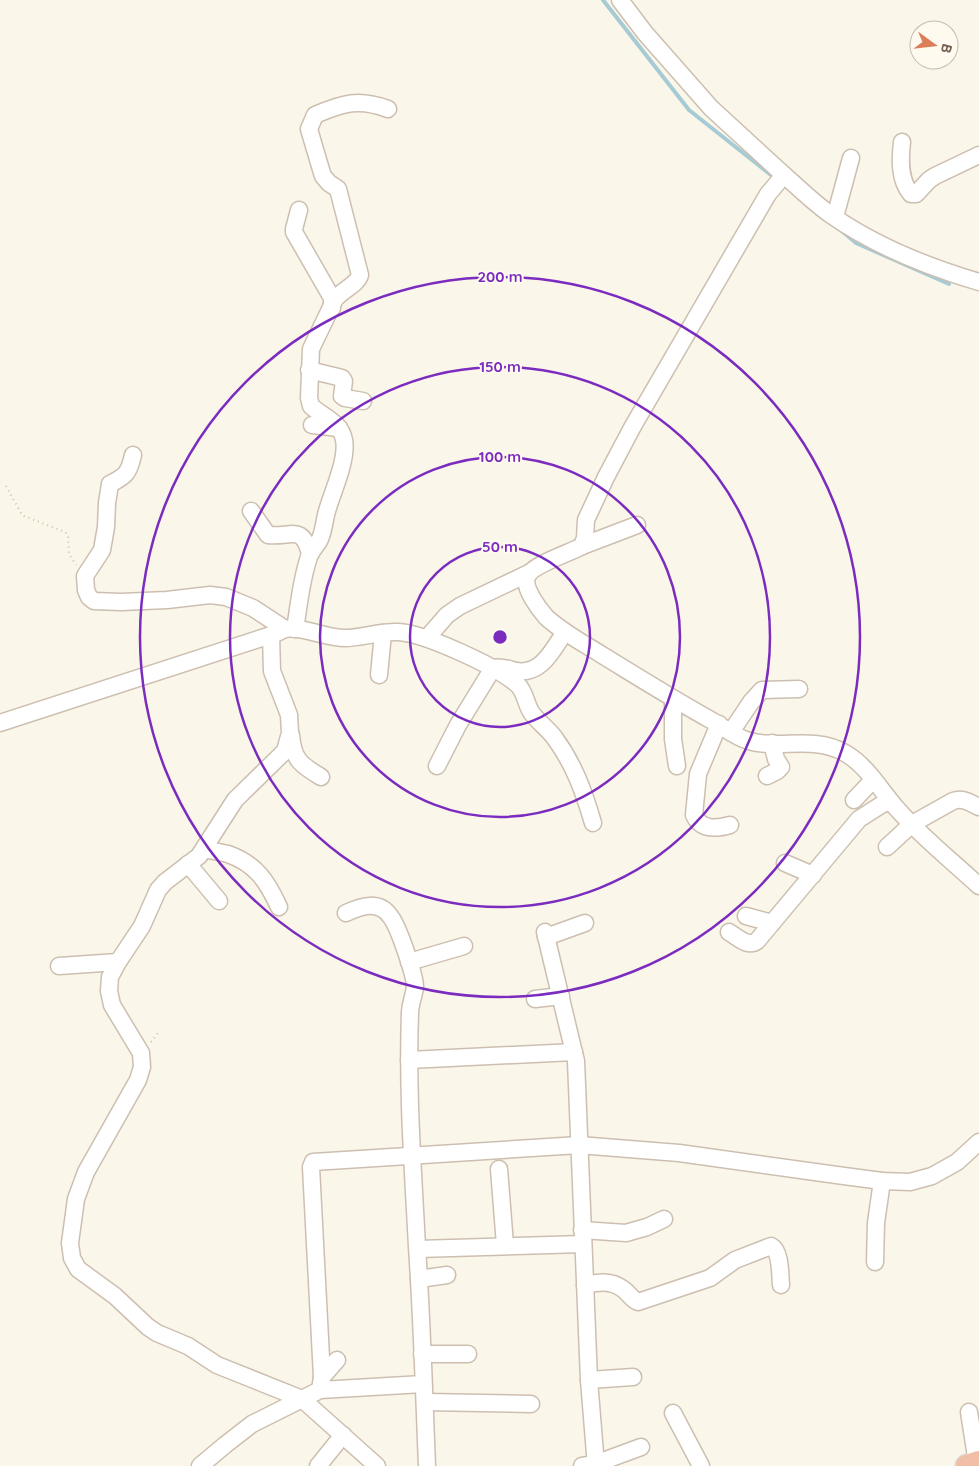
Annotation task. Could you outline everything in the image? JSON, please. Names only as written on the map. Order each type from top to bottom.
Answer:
[{"type":"street","points":[[620,0],[712,108],[782,177],[835,217],[862,234],[916,260],[979,282]]},
{"type":"street","points":[[321,777],[309,770],[294,754],[289,715],[272,671],[310,554],[319,540],[341,469],[345,441],[339,428],[333,421],[311,406],[309,398],[309,370],[311,349],[335,299],[358,280],[360,270],[338,189],[323,176],[309,129],[315,115],[356,102],[372,103],[388,109]]},
{"type":"street","points":[[902,142],[900,156],[904,183],[911,194],[916,194],[935,176],[979,155]]},
{"type":"street","points":[[835,217],[851,158]]},
{"type":"street","points":[[582,546],[585,538],[586,520],[619,452],[768,194],[782,177]]},
{"type":"street","points":[[299,210],[294,232],[332,298],[332,308]]},
{"type":"street","points":[[309,370],[342,378],[344,381],[342,396],[363,401]]},
{"type":"street","points":[[312,425],[339,428]]},
{"type":"street","points":[[133,455],[130,468],[125,476],[110,484],[106,503],[106,527],[102,550],[85,576],[86,590],[89,597],[94,601],[121,602],[168,600],[210,595],[226,597],[253,608],[284,631]]},
{"type":"street","points":[[251,511],[268,535],[296,532],[308,546],[310,554]]},
{"type":"street","points":[[427,638],[448,615],[460,606],[582,546],[637,525]]},
{"type":"street","points":[[529,573],[526,579],[528,588],[538,608],[548,618],[565,632],[673,699],[748,741],[817,744],[832,747],[847,754],[861,766],[912,824],[979,886]]},
{"type":"street","points":[[0,723],[284,631],[346,638],[396,632],[427,638],[493,668],[516,683],[521,688],[532,713],[554,737],[573,768],[584,791],[593,823]]},
{"type":"street","points":[[436,766],[458,725],[493,668],[499,666],[518,671],[536,668],[547,660],[565,632]]},
{"type":"street","points":[[378,675],[383,633]]},
{"type":"street","points":[[730,825],[715,829],[699,822],[694,815],[698,774],[725,728],[762,690],[799,689]]},
{"type":"street","points":[[673,699],[673,739],[677,766]]},
{"type":"street","points":[[290,733],[285,751],[235,800],[223,816],[204,849],[158,890],[142,926],[110,977],[109,991],[112,1005],[141,1053],[142,1067],[138,1080],[86,1172],[76,1200],[70,1243],[72,1258],[78,1269],[115,1296],[148,1327],[157,1333],[188,1346],[217,1365],[302,1400],[377,1466]]},
{"type":"street","points":[[767,776],[777,771],[781,766],[776,759],[772,743]]},
{"type":"street","points":[[854,800],[873,780]]},
{"type":"street","points":[[888,847],[912,824],[957,800],[965,800],[979,808]]},
{"type":"street","points":[[729,932],[745,942],[753,944],[859,819],[890,801]]},
{"type":"street","points":[[204,849],[225,854],[248,863],[261,876],[279,907]]},
{"type":"street","points":[[785,863],[813,875]]},
{"type":"street","points":[[188,864],[220,901]]},
{"type":"street","points":[[346,913],[369,905],[385,910],[392,917],[409,962],[415,986],[410,1010],[409,1060],[427,1466]]},
{"type":"street","points":[[746,916],[772,923]]},
{"type":"street","points":[[584,923],[545,935],[574,1052],[578,1088],[591,1465],[641,1448]]},
{"type":"street","points":[[409,962],[464,946]]},
{"type":"street","points":[[59,966],[118,962]]},
{"type":"street","points":[[535,999],[561,996]]},
{"type":"street","points":[[409,1060],[574,1052]]},
{"type":"street","points":[[321,1383],[313,1162],[579,1145],[679,1153],[882,1181],[910,1182],[932,1176],[957,1162],[979,1142]]},
{"type":"street","points":[[499,1169],[505,1246]]},
{"type":"street","points":[[875,1262],[876,1223],[882,1181]]},
{"type":"street","points":[[418,1249],[505,1246],[626,1233],[647,1227],[664,1219]]},
{"type":"street","points":[[585,1285],[601,1282],[612,1284],[624,1289],[634,1301],[638,1302],[710,1278],[735,1260],[771,1246],[778,1254],[781,1285]]},
{"type":"street","points":[[419,1279],[447,1275]]},
{"type":"street","points":[[422,1354],[468,1354]]},
{"type":"street","points":[[206,1463],[252,1424],[302,1400],[321,1383],[337,1360]]},
{"type":"street","points":[[589,1380],[633,1377]]},
{"type":"street","points":[[321,1383],[423,1384]]},
{"type":"street","points":[[424,1402],[531,1404]]},
{"type":"street","points":[[969,1412],[974,1464]]},
{"type":"street","points":[[673,1413],[701,1466]]},
{"type":"street","points":[[318,1466],[343,1435]]},
{"type":"path","points":[[6,486],[24,516],[65,532],[68,535],[69,554],[85,576]]},
{"type":"waterway","points":[[603,0],[689,110],[776,179]]},
{"type":"waterway","points":[[842,231],[856,243],[949,284]]}]
